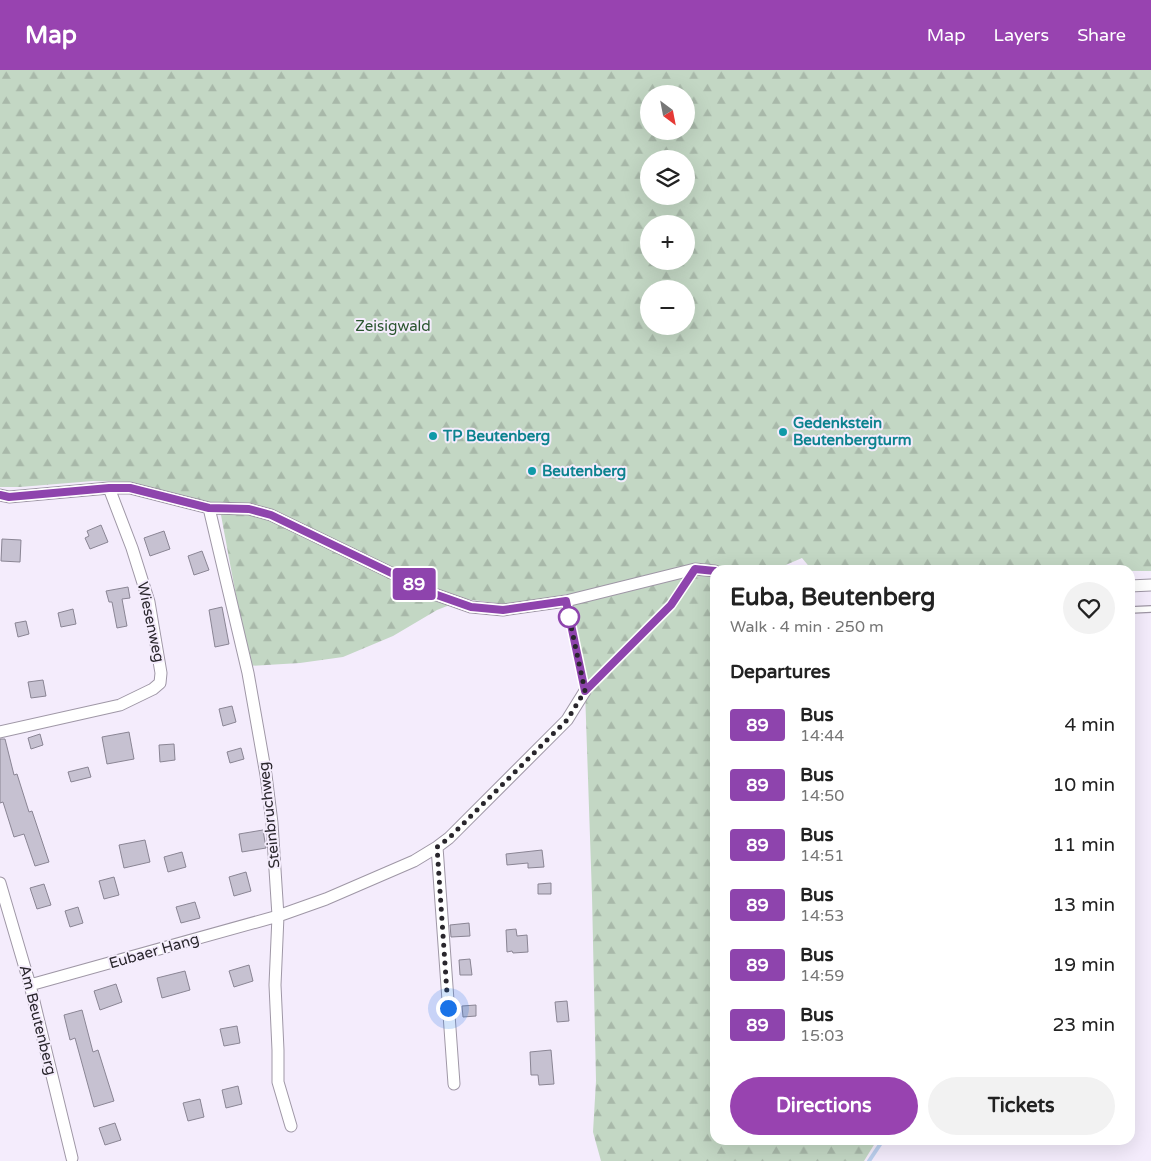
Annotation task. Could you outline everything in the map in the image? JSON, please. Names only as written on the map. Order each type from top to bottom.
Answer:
[{"type":"street","points":[[0,495],[9,497],[109,488],[130,488],[209,508],[249,509],[271,515],[437,595],[471,607],[503,610],[566,601],[695,569],[710,570]]},
{"type":"street","name":"Wiesenweg","points":[[0,732],[120,705],[153,689],[160,683],[161,673],[149,602],[132,548],[109,488]]},
{"type":"street","name":"Steinbruchweg","points":[[209,508],[248,673],[266,775],[272,823],[278,916],[275,985],[278,1082],[292,1126]]},
{"type":"street","points":[[1135,586],[1151,585]]},
{"type":"street","name":"Eubaer Hang","points":[[30,986],[278,916],[326,899],[414,861],[449,838],[567,720],[585,691]]},
{"type":"street","points":[[437,847],[454,1084]]},
{"type":"street","name":"Am Beutenberg","points":[[0,883],[30,986],[72,1158]]},
{"type":"lane","points":[[585,691],[671,605],[695,569]]},
{"type":"lane","points":[[566,601],[585,691]]},
{"type":"lane","points":[[1135,610],[1151,609]]},
{"type":"green space","name":"Zeisigwald","points":[[0,70],[1151,70],[1151,571],[1135,571],[1135,565],[808,565],[802,558],[786,565],[710,565],[710,1145],[874,1145],[864,1161],[601,1161],[593,1132],[596,1081],[584,661],[568,594],[510,605],[465,599],[437,610],[393,636],[343,657],[300,663],[249,666],[221,515],[129,482],[93,481],[0,487]]},
{"type":"building","points":[[101,525],[108,542],[90,549],[85,538],[89,536],[87,531]]},
{"type":"building","points":[[164,531],[170,549],[150,556],[144,538]]},
{"type":"building","points":[[2,539],[21,540],[20,562],[1,561]]},
{"type":"building","points":[[202,551],[209,570],[194,575],[188,556]]},
{"type":"building","points":[[128,587],[130,598],[122,599],[127,626],[117,628],[112,602],[109,602],[106,591]]},
{"type":"building","points":[[222,607],[229,644],[215,647],[209,610]]},
{"type":"building","points":[[73,609],[76,624],[61,627],[58,613]]},
{"type":"building","points":[[26,621],[29,634],[18,637],[15,623]]},
{"type":"building","points":[[43,680],[46,696],[31,698],[28,682]]},
{"type":"building","points":[[232,706],[236,722],[223,726],[219,709]]},
{"type":"building","points":[[129,732],[134,759],[107,764],[102,737]]},
{"type":"building","points":[[40,734],[43,745],[31,749],[28,738]]},
{"type":"building","points":[[0,739],[5,739],[14,775],[17,774],[29,812],[32,811],[49,862],[35,866],[24,834],[14,837],[3,802],[0,803]]},
{"type":"building","points":[[174,744],[175,760],[160,762],[159,745]]},
{"type":"building","points":[[241,748],[244,759],[230,763],[227,752]]},
{"type":"building","points":[[88,767],[91,777],[71,782],[68,772]]},
{"type":"building","points":[[263,830],[266,848],[242,852],[239,834]]},
{"type":"building","points":[[145,840],[150,862],[124,868],[119,845]]},
{"type":"building","points":[[542,850],[544,867],[528,868],[528,863],[507,865],[506,854]]},
{"type":"building","points":[[182,852],[186,867],[168,872],[164,857]]},
{"type":"building","points":[[246,872],[251,891],[234,896],[229,877]]},
{"type":"building","points":[[114,877],[119,895],[104,899],[99,881]]},
{"type":"building","points":[[551,883],[551,894],[538,894],[538,884]]},
{"type":"building","points":[[44,884],[51,905],[37,909],[30,888]]},
{"type":"building","points":[[195,902],[200,918],[181,923],[176,907]]},
{"type":"building","points":[[78,907],[83,923],[70,927],[65,911]]},
{"type":"building","points":[[469,923],[470,936],[451,937],[450,925]]},
{"type":"building","points":[[516,929],[517,936],[527,935],[528,952],[507,952],[506,930]]},
{"type":"building","points":[[470,959],[472,975],[460,975],[459,960]]},
{"type":"building","points":[[249,965],[253,981],[234,987],[229,971]]},
{"type":"building","points":[[185,971],[190,990],[162,998],[157,978]]},
{"type":"building","points":[[116,984],[122,1002],[100,1010],[94,991]]},
{"type":"building","points":[[567,1001],[569,1021],[557,1022],[555,1002]]},
{"type":"building","points":[[476,1005],[476,1016],[463,1017],[462,1006]]},
{"type":"building","points":[[82,1010],[93,1052],[98,1050],[114,1101],[94,1107],[75,1038],[70,1040],[64,1015]]},
{"type":"building","points":[[237,1026],[240,1043],[224,1046],[220,1029]]},
{"type":"building","points":[[551,1050],[554,1084],[539,1085],[538,1075],[531,1075],[530,1052]]},
{"type":"building","points":[[238,1086],[242,1104],[226,1108],[222,1090]]},
{"type":"building","points":[[200,1099],[204,1117],[188,1121],[183,1103]]},
{"type":"building","points":[[115,1123],[121,1140],[105,1145],[99,1128]]},
{"type":"waterway","points":[[869,1161],[880,1145]]},
{"type":"bus line","name":"89","points":[[0,495],[9,497],[109,488],[130,488],[209,508],[249,509],[271,515],[437,595],[471,607],[503,610],[566,601],[585,691],[671,605],[695,569],[710,570]]},
{"type":"place","name":"Gedenkstein Beutenbergturm","points":[[783,432]]},
{"type":"place","name":"TP Beutenberg","points":[[433,436]]},
{"type":"place","name":"Beutenberg","points":[[532,471]]},
{"type":"route","points":[[448,1008],[437,847],[449,838],[567,720],[585,691],[569,617]]}]
